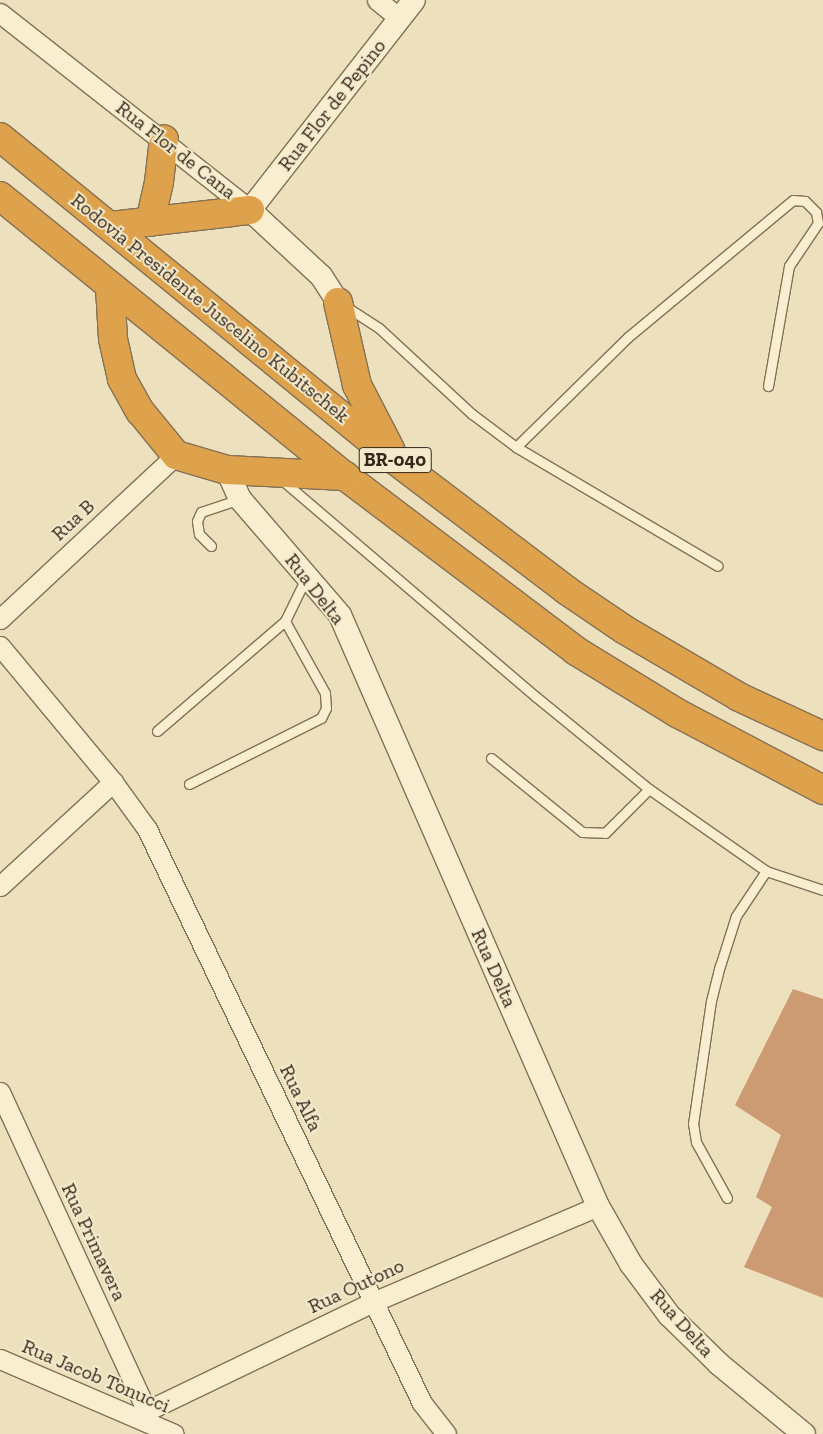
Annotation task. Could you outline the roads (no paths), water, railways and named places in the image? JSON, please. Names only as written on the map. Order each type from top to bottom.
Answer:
[{"type":"highway","name":"Rodovia Presidente Juscelino Kubitschek","points":[[0,137],[395,460],[566,590],[624,630],[739,697],[823,736]]},
{"type":"highway","points":[[150,222],[159,182],[164,140]]},
{"type":"highway","name":"BR-040","points":[[0,196],[110,288],[345,476],[576,651],[677,713],[823,790]]},
{"type":"highway","points":[[111,226],[250,210]]},
{"type":"highway","points":[[110,288],[113,339],[122,378],[140,411],[176,456],[227,470],[345,476]]},
{"type":"highway","points":[[338,302],[357,384],[395,460]]},
{"type":"street","points":[[378,0],[399,18]]},
{"type":"street","name":"Rua Flor de Pepino","points":[[250,210],[414,0]]},
{"type":"street","name":"Rua Flor de Cana","points":[[0,13],[164,140],[250,210],[321,276],[338,302]]},
{"type":"street","name":"Rua B","points":[[0,618],[176,456]]},
{"type":"street","name":"Rua Delta","points":[[227,470],[240,499],[340,615],[598,1206],[631,1264],[669,1315],[719,1364],[804,1434]]},
{"type":"street","name":"Rua Alfa","points":[[0,646],[113,782],[147,829],[422,1403],[446,1434]]},
{"type":"street","points":[[0,886],[113,782]]},
{"type":"street","name":"Rua Primavera","points":[[0,1092],[142,1413]]},
{"type":"street","name":"Rua Outono","points":[[142,1413],[373,1302],[598,1206]]},
{"type":"street","name":"Rua Jacob Tonucci","points":[[0,1359],[142,1413],[174,1434]]},
{"type":"lane","points":[[516,447],[628,337],[793,200],[805,202],[816,212],[818,223],[789,266],[768,386]]},
{"type":"lane","points":[[338,302],[379,328],[472,414],[516,447],[718,566]]},
{"type":"lane","points":[[274,473],[648,789],[766,871],[823,890]]},
{"type":"lane","points":[[211,546],[199,534],[197,521],[201,512],[240,499]]},
{"type":"lane","points":[[158,731],[285,621],[308,576]]},
{"type":"lane","points":[[189,784],[321,718],[326,708],[325,693],[285,621]]},
{"type":"lane","points":[[491,758],[582,832],[605,833],[648,789]]},
{"type":"lane","points":[[727,1198],[696,1142],[693,1124],[711,1001],[720,966],[736,916],[766,871]]}]
